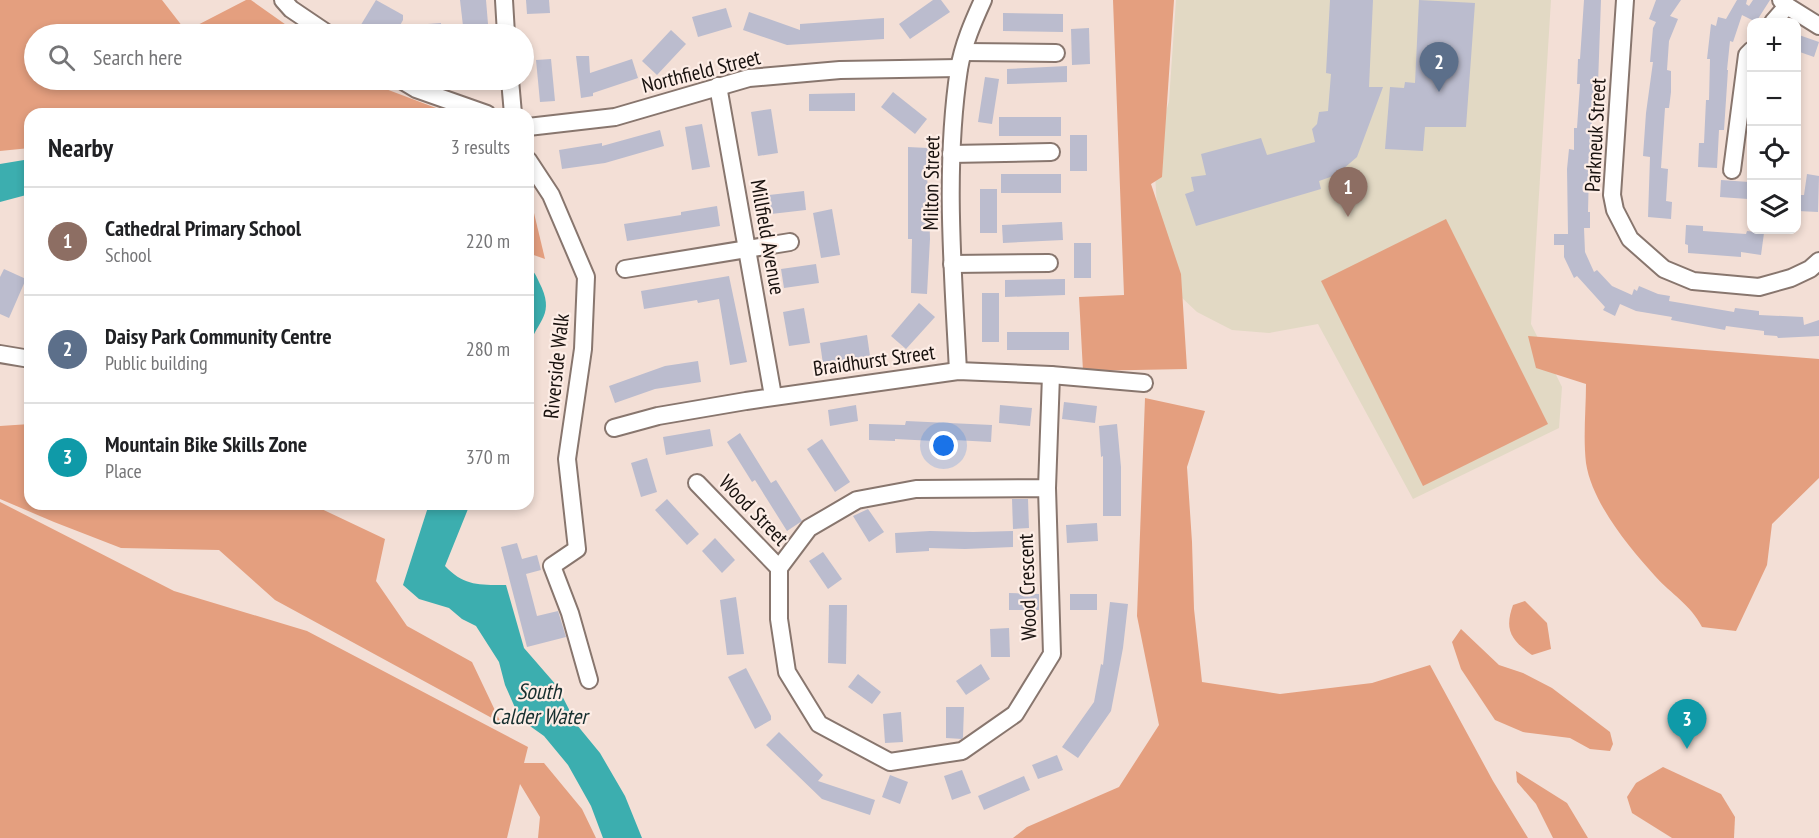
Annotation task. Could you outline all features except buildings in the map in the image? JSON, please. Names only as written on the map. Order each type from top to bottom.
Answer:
[{"type":"street","points":[[283,0],[291,9],[313,24]]},
{"type":"street","points":[[504,0],[506,24]]},
{"type":"street","name":"Milton Street","points":[[958,371],[952,264],[951,154],[962,60],[971,26],[983,0]]},
{"type":"street","name":"Parkneuk Street","points":[[1625,0],[1612,195],[1615,210],[1630,239],[1664,269],[1693,281],[1759,287],[1791,278],[1810,269],[1819,261]]},
{"type":"street","points":[[1775,18],[1784,3],[1819,26]]},
{"type":"street","name":"Northfield Street","points":[[534,126],[615,117],[749,78],[1056,53]]},
{"type":"street","points":[[1732,170],[1744,133],[1747,55]]},
{"type":"street","name":"Millfield Avenue","points":[[718,87],[773,396]]},
{"type":"street","points":[[419,90],[470,108]]},
{"type":"street","points":[[511,90],[512,108]]},
{"type":"street","points":[[951,154],[1052,152]]},
{"type":"street","name":"Riverside Walk","points":[[534,168],[551,195],[586,277],[583,349],[567,459],[577,549],[552,566],[570,613],[590,680]]},
{"type":"street","points":[[625,269],[790,242]]},
{"type":"street","points":[[952,264],[1049,263]]},
{"type":"street","points":[[0,354],[24,358]]},
{"type":"street","name":"Braidhurst Street","points":[[614,428],[658,416],[773,396],[958,371],[1051,375],[1144,383]]},
{"type":"street","name":"Wood Crescent","points":[[779,568],[779,619],[787,672],[819,724],[890,762],[962,751],[1015,714],[1052,654],[1047,488],[1051,375]]},
{"type":"street","name":"Wood Street","points":[[697,483],[779,568]]},
{"type":"street","points":[[779,568],[809,528],[857,500],[916,489],[1047,488]]},
{"type":"shaded area","points":[[0,0],[162,0],[181,24],[24,24],[24,90],[388,90],[436,108],[24,108],[24,149],[0,151]]},
{"type":"shaded area","points":[[246,0],[251,0],[285,24],[200,24]]},
{"type":"shaded area","points":[[1113,0],[1174,0],[1162,177],[1151,184],[1181,274],[1187,369],[1083,371],[1079,297],[1124,295]]},
{"type":"shaded area","points":[[1176,0],[1551,0],[1531,324],[1562,387],[1559,428],[1413,499],[1318,324],[1269,333],[1232,330],[1197,312],[1161,278],[1154,156],[1169,101]]},
{"type":"shaded area","points":[[534,213],[545,259],[534,255]]},
{"type":"shaded area","points":[[1446,219],[1548,424],[1423,486],[1321,281]]},
{"type":"shaded area","points":[[1528,336],[1819,359],[1819,478],[1772,524],[1767,565],[1736,631],[1702,627],[1687,606],[1661,582],[1613,524],[1596,493],[1586,463],[1586,384],[1536,368]]},
{"type":"shaded area","points":[[1145,398],[1205,411],[1187,467],[1194,609],[1202,682],[1280,694],[1372,683],[1430,665],[1493,781],[1528,838],[1013,838],[1027,827],[1119,787],[1159,725],[1137,616]]},
{"type":"shaded area","points":[[24,424],[24,509],[0,499],[0,426]]},
{"type":"shaded area","points":[[0,502],[174,591],[307,631],[528,747],[524,763],[544,763],[582,809],[596,838],[538,838],[540,817],[520,784],[507,838],[0,838]]},
{"type":"shaded area","points":[[26,510],[324,510],[385,539],[376,581],[407,626],[472,662],[501,723],[275,600],[219,550],[121,548]]},
{"type":"shaded area","points":[[1525,601],[1547,623],[1551,649],[1532,655],[1511,634],[1509,621],[1513,605]]},
{"type":"shaded area","points":[[1461,629],[1499,665],[1523,673],[1552,688],[1610,732],[1613,744],[1610,751],[1590,749],[1570,738],[1523,732],[1495,720],[1461,669],[1452,642]]},
{"type":"shaded area","points":[[1663,767],[1721,794],[1735,817],[1734,838],[1672,838],[1632,813],[1627,797],[1636,783]]},
{"type":"shaded area","points":[[1516,771],[1567,803],[1588,838],[1553,838],[1536,804],[1517,782]]},
{"type":"water","points":[[24,160],[24,196],[0,202],[0,164]]},
{"type":"water","points":[[534,274],[544,293],[546,310],[534,334]]},
{"type":"water","name":"South Calder Water","points":[[427,510],[468,510],[445,566],[466,581],[506,585],[524,648],[557,686],[577,725],[600,753],[625,796],[642,838],[603,838],[591,806],[568,765],[544,736],[520,719],[505,685],[499,662],[476,626],[462,619],[449,608],[419,599],[403,585]]},
{"type":"place","name":"Daisy Park Community Centre","points":[[1439,92]]},
{"type":"place","name":"Cathedral Primary School","points":[[1348,217]]},
{"type":"place","name":"Mountain Bike Skills Zone","points":[[1687,749]]}]
